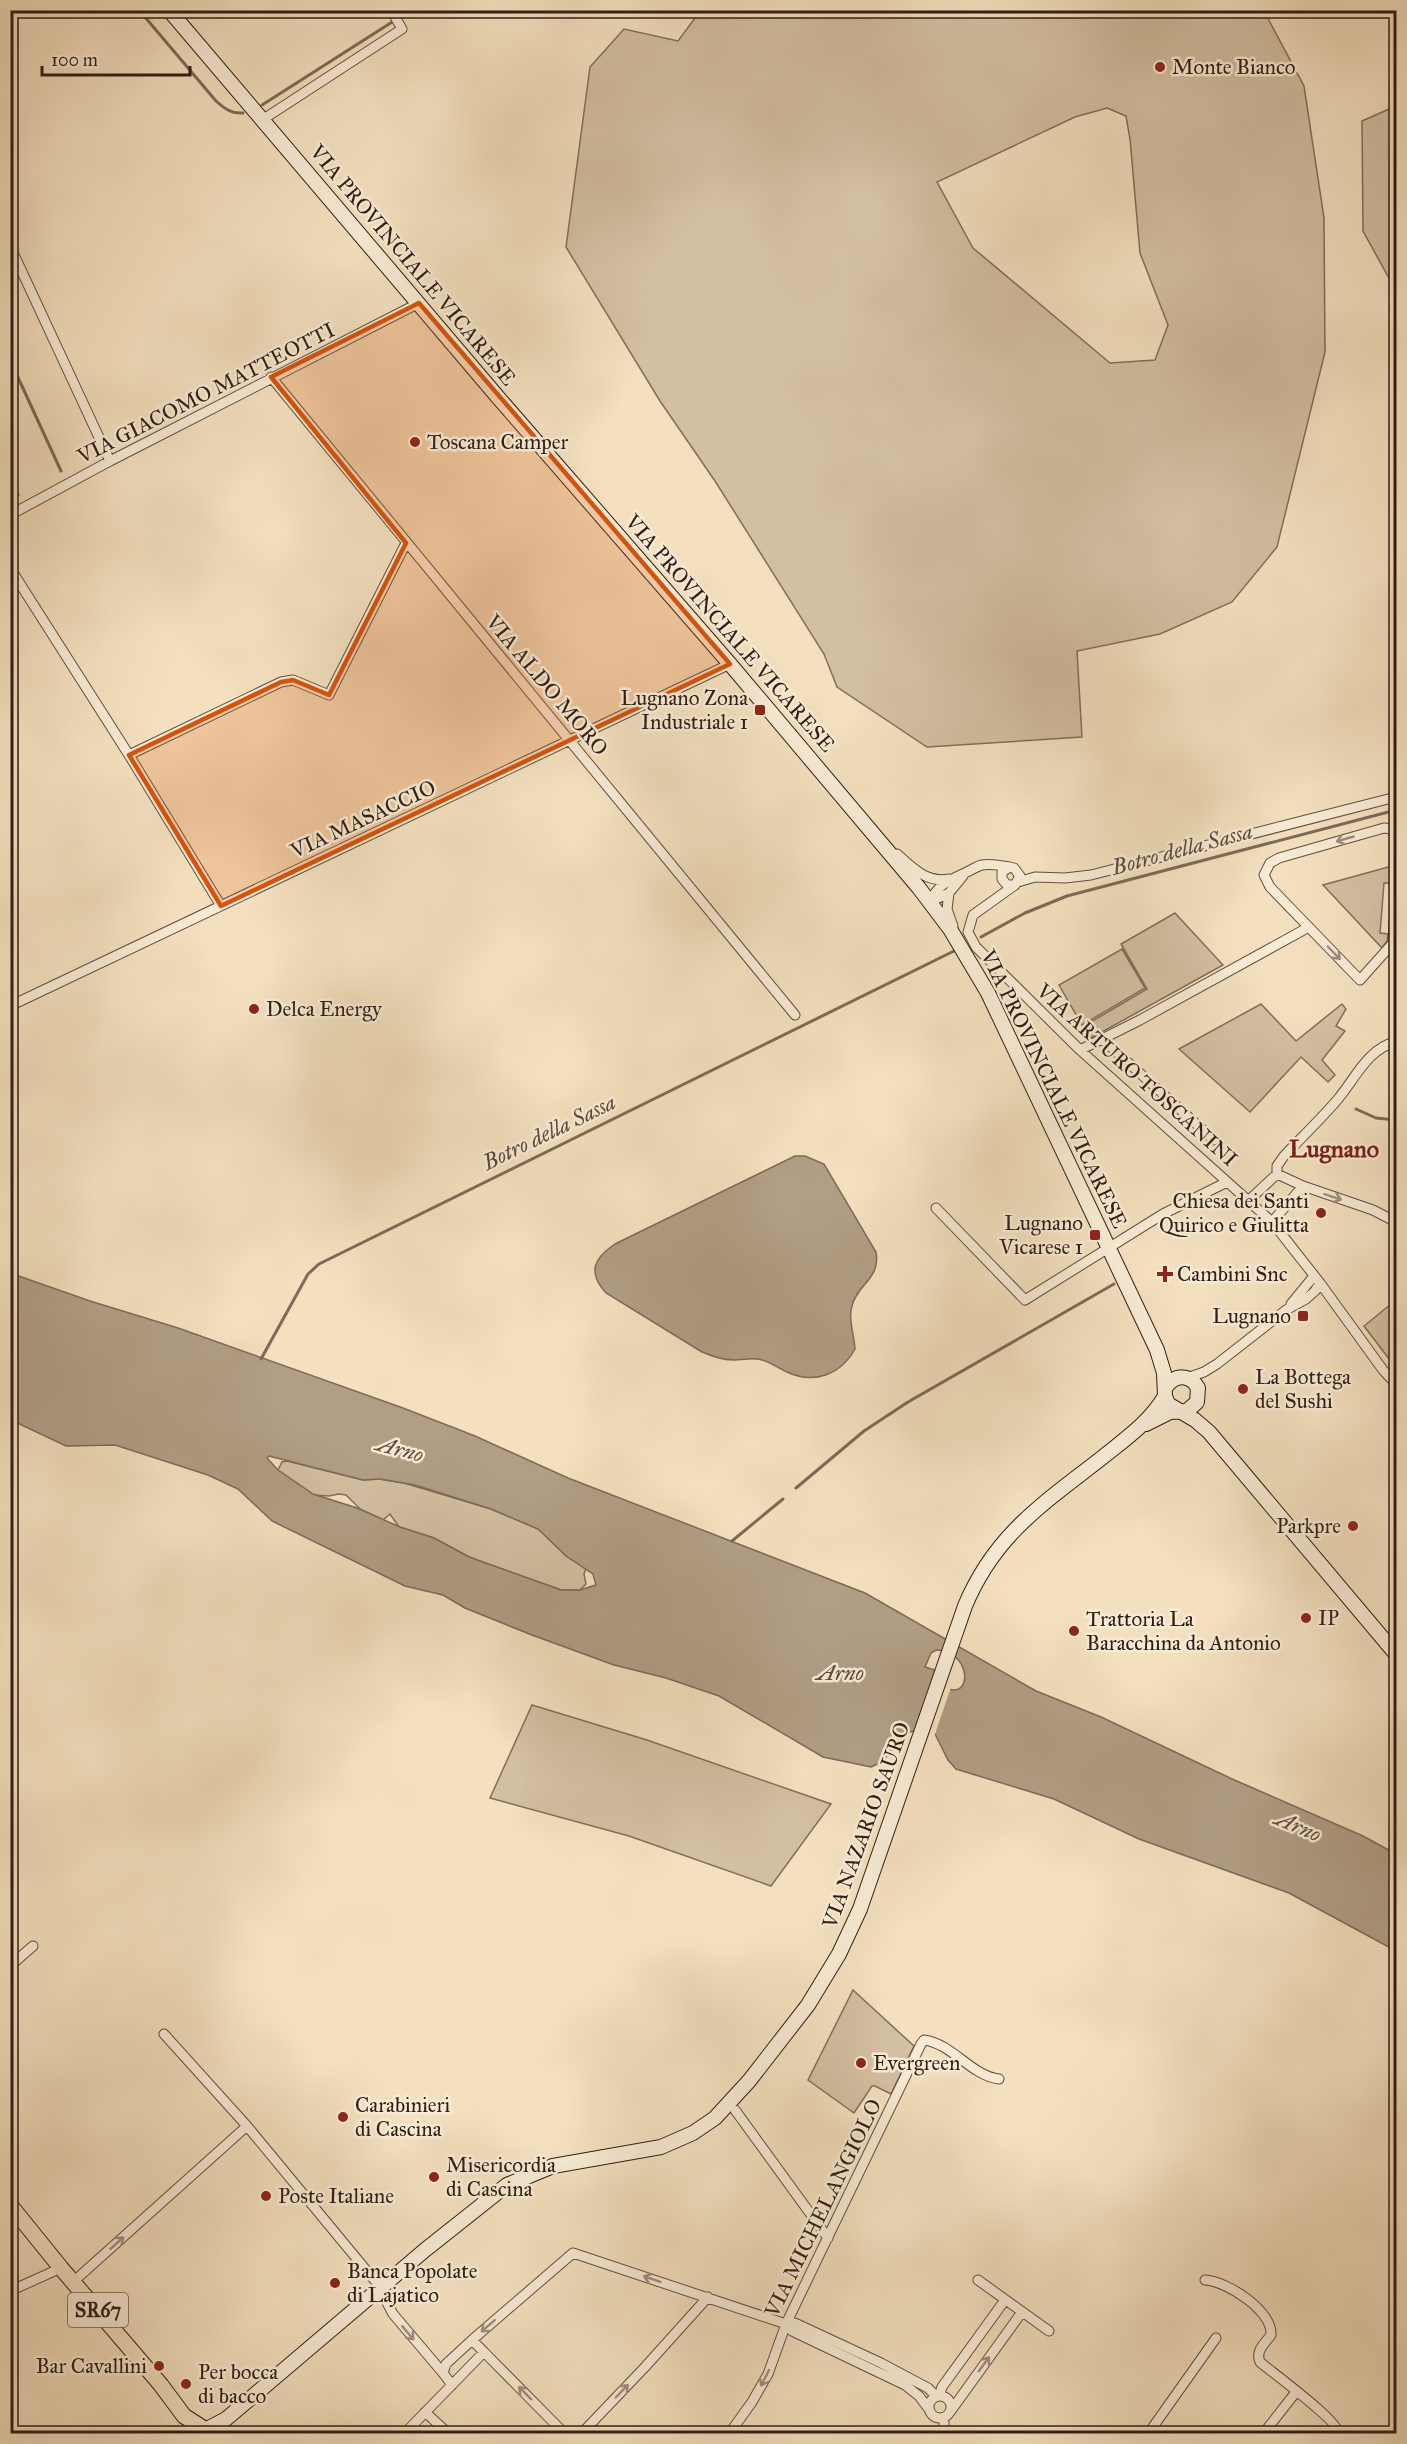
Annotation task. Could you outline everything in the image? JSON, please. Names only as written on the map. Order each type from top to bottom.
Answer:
[{"type":"main road","name":"VIA PROVINCIALE VICARESE","points":[[169,10],[730,664],[950,928],[993,1003],[1157,1350],[1165,1392]]},
{"type":"main road","name":"VIA PROVINCIALE VICARESE","points":[[1157,1350],[1185,1377]]},
{"type":"main road","points":[[1209,1432],[1195,1383],[1185,1377],[1173,1379],[1165,1392],[1168,1404],[1195,1420],[1209,1432],[1396,1654]]},
{"type":"main road","name":"VIA NAZARIO SAURO","points":[[1139,1428],[1165,1392]]},
{"type":"main road","points":[[1178,1411],[1187,1411],[1198,1398]]},
{"type":"main road","name":"VIA NAZARIO SAURO","points":[[211,2431],[484,2202],[514,2181],[553,2166],[661,2147],[693,2133],[722,2113],[791,2029],[826,1976],[860,1910],[965,1606],[983,1568],[1010,1534],[1139,1428],[1165,1414],[1178,1411]]},
{"type":"main road","name":"SR67","points":[[10,2205],[155,2378],[184,2416]]},
{"type":"main road","points":[[184,2416],[211,2431]]},
{"type":"main road","points":[[184,2416],[187,2433],[195,2429],[211,2431]]},
{"type":"street","points":[[262,120],[402,29],[395,17]]},
{"type":"street","points":[[10,246],[110,461]]},
{"type":"street","name":"VIA GIACOMO MATTEOTTI","points":[[10,515],[110,461],[418,303]]},
{"type":"street","name":"VIA ALDO MORO","points":[[272,378],[795,1015]]},
{"type":"street","points":[[129,755],[281,682],[293,680],[329,695],[406,543]]},
{"type":"street","points":[[10,568],[129,755],[221,906]]},
{"type":"street","name":"VIA MASACCIO","points":[[10,1006],[730,664]]},
{"type":"street","points":[[877,838],[924,876],[940,880],[951,878],[982,865],[1014,869],[1035,877],[1065,878],[1091,875],[1396,797]]},
{"type":"street","points":[[1396,837],[1391,829],[1384,828],[1279,858],[1270,863],[1264,872],[1266,880],[1360,980],[1393,943],[1396,890]]},
{"type":"street","points":[[990,866],[1007,885],[1035,877]]},
{"type":"street","points":[[999,894],[1003,885],[1004,870],[1014,869]]},
{"type":"street","points":[[999,894],[1016,883],[1020,876],[1014,869]]},
{"type":"street","points":[[930,902],[949,892],[970,871]]},
{"type":"street","points":[[930,902],[938,888],[951,878]]},
{"type":"street","points":[[949,892],[948,914],[968,958]]},
{"type":"street","name":"VIA ARTURO TOSCANINI","points":[[999,894],[973,915],[968,928],[969,937],[989,962],[1080,1050],[1272,1222],[1383,1370],[1396,1384]]},
{"type":"street","points":[[1080,1050],[1308,927]]},
{"type":"street","points":[[1102,1040],[1214,1140]]},
{"type":"street","points":[[1248,1201],[1277,1174],[1277,1166],[1284,1156],[1339,1098],[1363,1065],[1384,1047],[1396,1042]]},
{"type":"street","points":[[1277,1174],[1303,1186],[1373,1210],[1396,1222]]},
{"type":"street","points":[[936,1208],[1025,1300],[1163,1214],[1227,1182]]},
{"type":"street","points":[[1272,1222],[1303,1186]]},
{"type":"street","points":[[1286,1310],[1306,1299],[1314,1291],[1317,1279]]},
{"type":"street","points":[[1198,1398],[1206,1378],[1217,1364],[1286,1310],[1317,1279]]},
{"type":"street","points":[[1306,1299],[1320,1296],[1332,1299]]},
{"type":"street","points":[[1185,1377],[1217,1364]]},
{"type":"street","points":[[10,1966],[33,1946]]},
{"type":"street","points":[[164,2034],[247,2126],[381,2288],[393,2314],[452,2385]]},
{"type":"street","name":"VIA MICHELANGIOLO","points":[[729,2433],[752,2402],[768,2374],[786,2324],[924,2040],[939,2044],[986,2076],[999,2079]]},
{"type":"street","points":[[735,2110],[828,2238]]},
{"type":"street","points":[[73,2282],[247,2126]]},
{"type":"street","points":[[442,2373],[446,2364],[472,2340],[573,2253],[786,2324],[795,2323],[881,2363],[928,2388],[937,2396],[945,2397],[950,2402],[944,2433]]},
{"type":"street","points":[[10,2291],[61,2268]]},
{"type":"street","points":[[978,2280],[1049,2331]]},
{"type":"street","points":[[1206,2280],[1216,2281],[1240,2294],[1268,2320],[1271,2335],[1258,2352],[1260,2362],[1337,2426],[1339,2433]]},
{"type":"street","points":[[581,2433],[708,2297]]},
{"type":"street","points":[[928,2408],[930,2401],[937,2396],[1005,2300]]},
{"type":"street","points":[[786,2324],[792,2331],[905,2385],[919,2396],[934,2417],[947,2415],[1022,2312]]},
{"type":"street","points":[[1148,2433],[1216,2338]]},
{"type":"street","points":[[472,2340],[565,2433]]},
{"type":"street","points":[[404,2433],[484,2352]]},
{"type":"street","points":[[1263,2433],[1296,2392]]},
{"type":"street","points":[[425,2412],[449,2433]]},
{"type":"highlighted area","points":[[419,303],[730,664],[221,906],[129,755],[281,682],[293,680],[329,695],[406,543],[271,377]]},
{"type":"shaded area","points":[[701,10],[1264,11],[1304,86],[1324,218],[1325,352],[1277,547],[1232,602],[1160,634],[1077,651],[1082,737],[927,747],[837,687],[824,654],[715,481],[660,401],[566,247],[590,67],[624,29],[678,41]],"holes":[[[1107,108],[1126,116],[1140,253],[1168,325],[1155,360],[1110,363],[973,248],[937,182],[1075,117]]]},
{"type":"shaded area","points":[[1396,106],[1396,291],[1363,231],[1362,121]]},
{"type":"shaded area","points":[[1392,866],[1391,883],[1384,883],[1380,933],[1388,934],[1387,941],[1382,948],[1323,885]]},
{"type":"shaded area","points":[[1175,913],[1223,965],[1091,1038],[1084,1026],[1147,989],[1121,944]]},
{"type":"shaded area","points":[[1122,949],[1145,988],[1082,1025],[1059,985]]},
{"type":"shaded area","points":[[1261,1004],[1296,1041],[1342,1004],[1346,1009],[1336,1026],[1345,1031],[1322,1060],[1335,1075],[1328,1082],[1301,1057],[1250,1112],[1179,1049]]},
{"type":"shaded area","points":[[1396,1300],[1396,1368],[1364,1326]]},
{"type":"shaded area","points":[[287,1461],[363,1480],[379,1479],[404,1483],[491,1509],[543,1531],[566,1556],[586,1568],[584,1574],[586,1584],[580,1590],[561,1590],[469,1557],[434,1538],[399,1527],[390,1514],[383,1520],[360,1509],[346,1495],[313,1495],[278,1470],[282,1462]]},
{"type":"shaded area","points":[[532,1705],[647,1740],[831,1804],[771,1886],[629,1836],[490,1798]]},
{"type":"shaded area","name":"Evergreen","points":[[853,1990],[914,2046],[891,2094],[872,2086],[854,2113],[808,2080]]},
{"type":"water","points":[[795,1156],[805,1156],[824,1164],[876,1252],[875,1269],[852,1306],[851,1322],[855,1349],[835,1371],[817,1377],[797,1376],[761,1360],[730,1360],[710,1355],[606,1293],[600,1285],[595,1272],[598,1260],[615,1244]]},
{"type":"water","name":"Arno","points":[[10,1273],[178,1328],[403,1408],[475,1436],[568,1478],[865,1593],[1036,1691],[1101,1717],[1230,1778],[1363,1836],[1396,1854],[1396,1951],[1289,1893],[1139,1839],[1054,1799],[956,1769],[948,1760],[935,1734],[912,1731],[899,1741],[888,1755],[871,1767],[823,1757],[719,1696],[666,1678],[614,1665],[465,1608],[443,1595],[405,1586],[272,1521],[238,1489],[208,1475],[115,1445],[66,1446],[11,1420]],"holes":[[[269,1456],[363,1480],[380,1479],[415,1485],[491,1509],[538,1529],[566,1556],[593,1574],[596,1585],[580,1590],[561,1590],[469,1557],[434,1538],[400,1527],[357,1508],[313,1494],[278,1470],[267,1458]],[[936,1650],[956,1657],[961,1664],[964,1680],[962,1686],[957,1690],[942,1686],[932,1679],[935,1670],[925,1667],[931,1653]]]},
{"type":"pier","points":[[936,1667],[939,1681],[951,1687],[934,1737],[928,1733],[913,1733]]},
{"type":"waterway","points":[[139,10],[216,101],[235,113],[243,113]]},
{"type":"waterway","points":[[262,105],[411,10]]},
{"type":"waterway","points":[[10,360],[61,471]]},
{"type":"waterway","points":[[10,478],[18,495]]},
{"type":"waterway","name":"Botro della Sassa","points":[[981,937],[1025,913],[1067,896],[1396,810]]},
{"type":"waterway","name":"Botro della Sassa","points":[[261,1359],[308,1274],[319,1264],[954,951]]},
{"type":"waterway","points":[[1356,1109],[1376,1118],[1396,1120]]},
{"type":"waterway","points":[[796,1488],[864,1431],[908,1402],[1114,1284]]},
{"type":"waterway","points":[[732,1541],[783,1499]]},
{"type":"place","name":"Monte Bianco","points":[[1160,67]]},
{"type":"place","name":"Toscana Camper","points":[[415,442]]},
{"type":"place","name":"Lugnano Zona Industriale 1","points":[[760,710]]},
{"type":"place","name":"Delca Energy","points":[[254,1009]]},
{"type":"place","name":"Chiesa dei Santi Quirico e Giulitta","points":[[1321,1213]]},
{"type":"place","name":"Lugnano Vicarese 1","points":[[1095,1235]]},
{"type":"place","name":"Cambini Snc","points":[[1165,1274]]},
{"type":"place","name":"Lugnano","points":[[1303,1316]]},
{"type":"place","name":"La Bottega del Sushi","points":[[1243,1389]]},
{"type":"place","name":"Parkpre","points":[[1353,1526]]},
{"type":"place","name":"IP","points":[[1306,1618]]},
{"type":"place","name":"Trattoria La Baracchina da Antonio","points":[[1074,1631]]},
{"type":"place","name":"Evergreen","points":[[861,2063]]},
{"type":"place","name":"Carabinieri di Cascina","points":[[343,2117]]},
{"type":"place","name":"Misericordia di Cascina","points":[[434,2177]]},
{"type":"place","name":"Poste Italiane","points":[[266,2196]]},
{"type":"place","name":"Banca Popolate di Lajatico","points":[[335,2283]]},
{"type":"place","name":"Bar Cavallini","points":[[159,2366]]},
{"type":"place","name":"Per bocca di bacco","points":[[186,2384]]},
{"type":"district","name":"Lugnano","points":[[1334,1149]]}]
